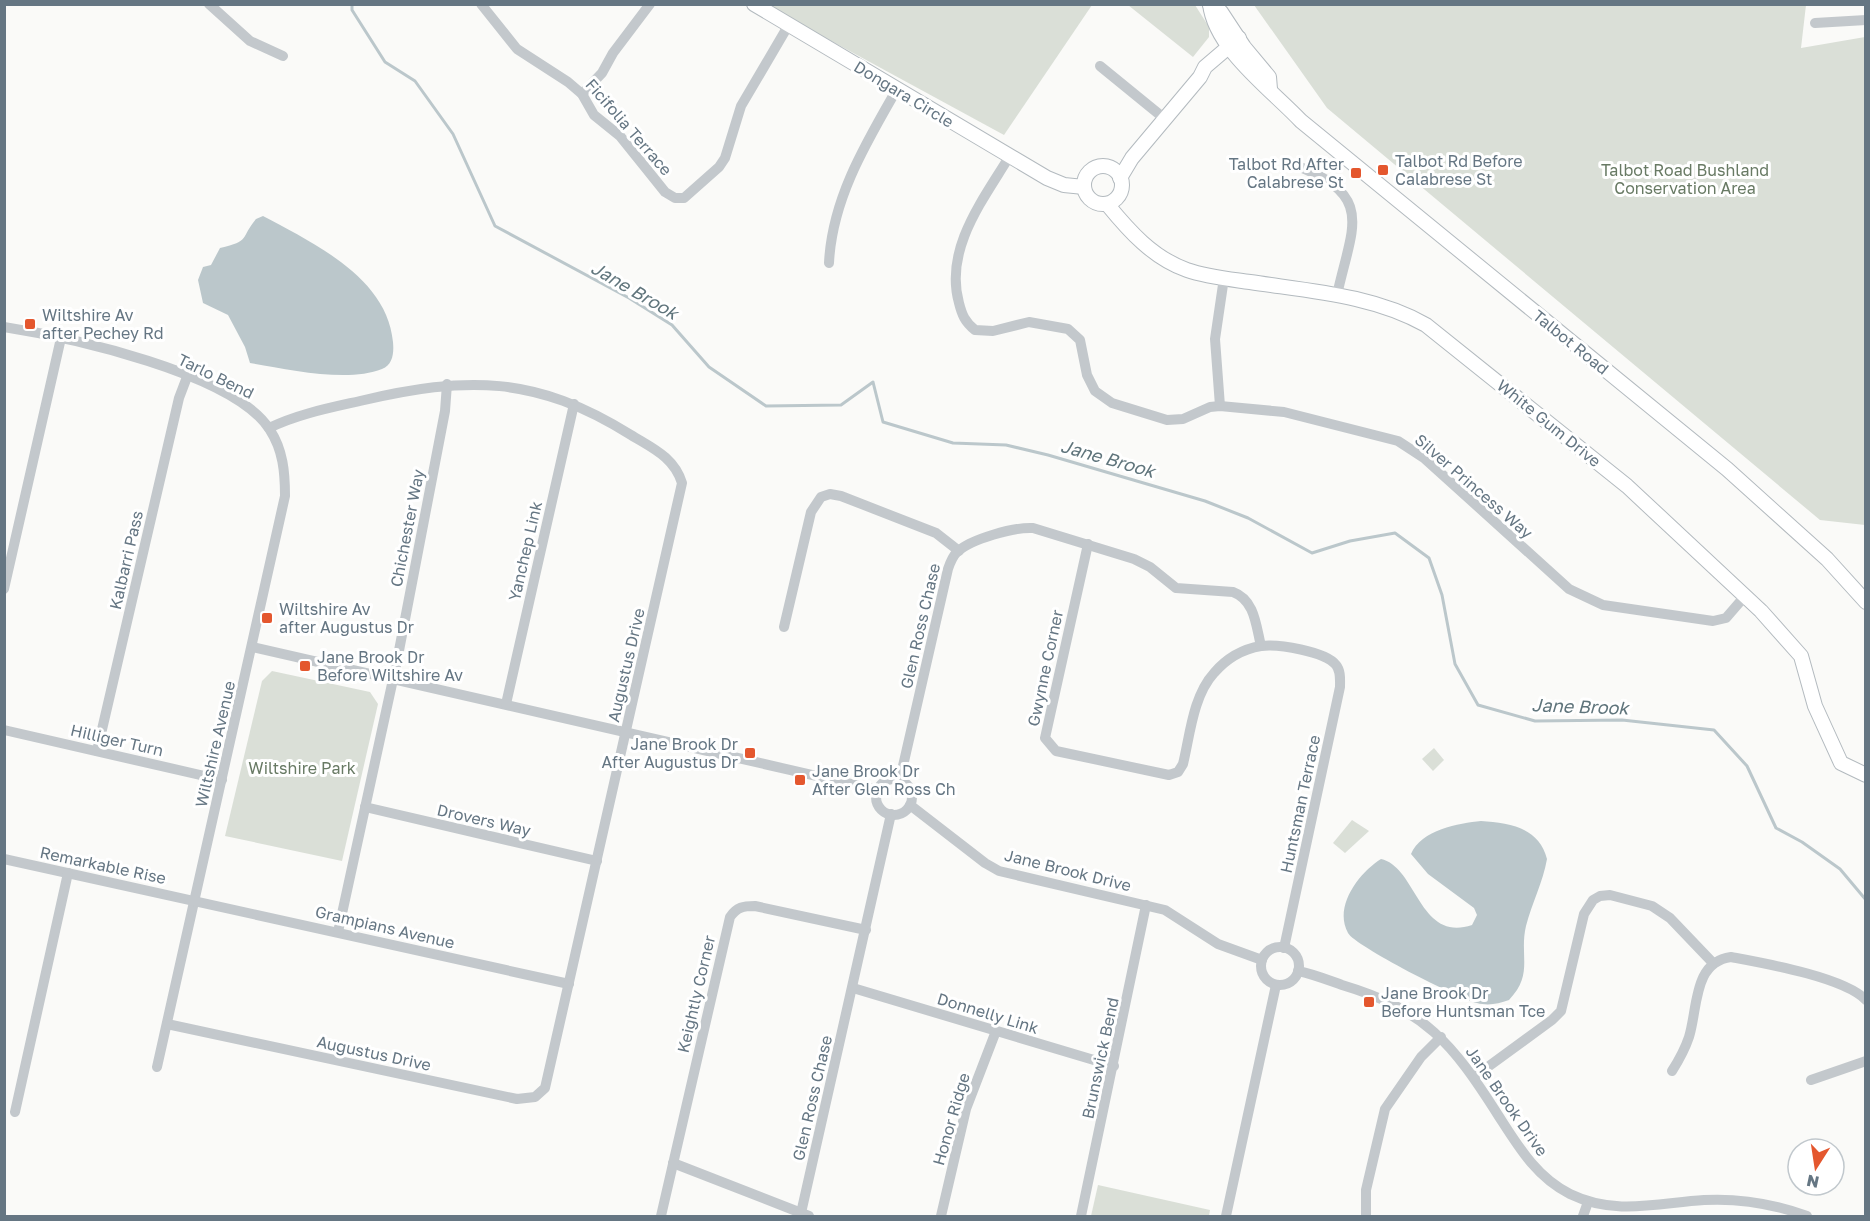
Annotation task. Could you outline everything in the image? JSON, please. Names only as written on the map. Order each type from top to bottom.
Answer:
[{"type":"street","points":[[209,4],[249,42],[283,56]]},
{"type":"street","name":"Ficifolia Terrace","points":[[481,4],[517,49],[582,94],[594,115],[620,136],[665,192],[675,198],[684,198],[693,192],[725,158],[741,106],[788,26]]},
{"type":"street","points":[[582,94],[602,73],[619,45],[650,4]]},
{"type":"street","name":"Dongara Circle","points":[[754,4],[1009,157],[1055,182],[1085,182]]},
{"type":"street","name":"Talbot Road","points":[[1210,5],[1221,12],[1237,46],[1269,77],[1270,89],[1325,142],[1727,469],[1833,565],[1866,602]]},
{"type":"street","points":[[1815,23],[1866,20]]},
{"type":"street","points":[[1117,175],[1200,78],[1237,46]]},
{"type":"street","points":[[1100,66],[1165,120]]},
{"type":"street","points":[[829,263],[833,226],[852,172],[897,89]]},
{"type":"street","name":"Silver Princess Way","points":[[1009,157],[970,223],[959,249],[956,293],[962,317],[967,324],[984,332],[1029,322],[1068,328],[1080,340],[1090,384],[1102,398],[1174,421],[1220,406],[1284,412],[1398,441],[1424,458],[1569,589],[1593,602],[1713,621],[1726,618],[1745,596]]},
{"type":"street","points":[[1295,165],[1325,178],[1345,193],[1352,205],[1352,220],[1337,295]]},
{"type":"street","points":[[1097,167],[1117,175],[1121,191],[1112,200],[1092,201],[1085,182],[1097,167]]},
{"type":"street","name":"White Gum Drive","points":[[1112,200],[1122,222],[1143,244],[1186,270],[1337,295],[1391,308],[1426,325],[1627,486],[1745,596],[1801,657],[1815,706],[1841,763],[1866,775]]},
{"type":"street","points":[[1220,406],[1215,339],[1224,278]]},
{"type":"street","name":"Tarlo Bend","points":[[4,327],[62,338],[137,358],[188,377],[240,401],[269,428]]},
{"type":"street","points":[[4,589],[62,338]]},
{"type":"street","name":"Kalbarri Pass","points":[[97,751],[179,398],[188,377]]},
{"type":"street","name":"Augustus Drive","points":[[166,1024],[527,1100],[545,1088],[682,483],[678,468],[667,458],[601,416],[574,404],[512,387],[447,384],[393,393],[294,416],[269,428]]},
{"type":"street","name":"Chichester Way","points":[[338,932],[393,678],[446,411],[447,384]]},
{"type":"street","name":"Yanchep Link","points":[[506,704],[574,404]]},
{"type":"street","name":"Wiltshire Avenue","points":[[157,1067],[285,496],[283,460],[269,428]]},
{"type":"street","points":[[784,627],[811,512],[814,503],[821,497],[841,496],[936,534],[958,550]]},
{"type":"street","name":"Glen Ross Chase","points":[[900,779],[948,569],[958,550],[972,543],[1025,528],[1050,532],[1143,563],[1176,588],[1224,590],[1241,595],[1251,606],[1261,646]]},
{"type":"street","name":"Gwynne Corner","points":[[1088,544],[1045,738],[1056,751],[1169,776],[1178,772],[1183,764],[1204,685],[1223,663],[1238,653],[1261,646],[1281,647],[1319,654],[1330,659],[1338,667]]},
{"type":"street","points":[[252,647],[878,790]]},
{"type":"street","name":"Huntsman Terrace","points":[[1284,948],[1340,687],[1338,667]]},
{"type":"street","name":"Hilliger Turn","points":[[4,730],[222,780]]},
{"type":"street","points":[[889,779],[900,779],[911,790],[910,805],[902,813],[891,814],[879,805],[878,790],[889,779]]},
{"type":"street","name":"Jane Brook Drive","points":[[910,805],[985,863],[999,871],[1146,905],[1176,915],[1201,934],[1234,951],[1262,960]]},
{"type":"street","name":"Drovers Way","points":[[364,807],[597,861]]},
{"type":"street","name":"Glen Ross Chase","points":[[805,1215],[891,814]]},
{"type":"street","name":"Remarkable Rise","points":[[4,859],[194,900]]},
{"type":"street","points":[[15,1112],[68,873]]},
{"type":"street","points":[[1474,1077],[1561,1011],[1584,914],[1593,900],[1610,895],[1659,909],[1713,963]]},
{"type":"street","name":"Grampians Avenue","points":[[194,900],[569,984]]},
{"type":"street","name":"Brunswick Bend","points":[[1081,1216],[1146,905]]},
{"type":"street","name":"Keightly Corner","points":[[661,1216],[726,927],[735,910],[755,906],[866,930]]},
{"type":"street","points":[[1284,948],[1298,959],[1298,972],[1287,984],[1276,985],[1265,979],[1262,973],[1262,960],[1268,951],[1284,948]]},
{"type":"street","points":[[1672,1071],[1689,1037],[1705,971],[1713,963],[1731,957],[1793,971],[1847,988],[1866,1000]]},
{"type":"street","name":"Jane Brook Drive","points":[[1298,972],[1391,1001],[1425,1022],[1441,1037],[1474,1077],[1527,1159],[1554,1185],[1588,1202],[1630,1209],[1724,1200],[1771,1211],[1807,1216]]},
{"type":"street","points":[[1226,1216],[1276,985]]},
{"type":"street","name":"Donnelly Link","points":[[853,988],[1114,1066]]},
{"type":"street","name":"Honor Ridge","points":[[941,1216],[969,1101],[996,1031]]},
{"type":"street","points":[[1366,1216],[1366,1190],[1385,1109],[1421,1057],[1441,1037]]},
{"type":"street","points":[[1811,1080],[1866,1061]]},
{"type":"street","points":[[673,1163],[805,1215]]},
{"type":"street","points":[[1583,1216],[1588,1202]]},
{"type":"green space","points":[[765,5],[1092,5],[1004,135]]},
{"type":"green space","points":[[1128,5],[1195,5],[1209,27],[1209,37],[1193,57]]},
{"type":"green space","name":"Talbot Road Bushland Conservation Area","points":[[1254,5],[1806,5],[1801,48],[1865,37],[1865,525],[1820,520],[1327,108]]},
{"type":"green space","name":"Wiltshire Park","points":[[272,671],[370,692],[378,704],[342,861],[225,836],[262,681]]},
{"type":"green space","points":[[1434,748],[1444,760],[1433,771],[1422,759]]},
{"type":"green space","points":[[1352,820],[1369,831],[1345,853],[1333,843]]},
{"type":"green space","points":[[1098,1185],[1210,1210],[1209,1216],[1091,1216]]},
{"type":"shaded area","points":[[263,216],[325,251],[362,281],[377,299],[388,319],[393,342],[392,358],[386,367],[368,373],[335,375],[250,363],[245,347],[228,315],[203,303],[198,280],[203,267],[211,265],[220,248],[241,241],[256,219]]},
{"type":"shaded area","points":[[1481,821],[1512,825],[1530,833],[1543,848],[1547,859],[1526,926],[1524,973],[1521,982],[1509,1000],[1489,1004],[1467,999],[1430,983],[1387,960],[1355,940],[1348,933],[1344,923],[1346,901],[1351,891],[1365,872],[1381,859],[1393,865],[1403,875],[1429,914],[1440,923],[1454,928],[1472,925],[1477,915],[1474,908],[1428,874],[1411,854],[1423,839],[1441,829]]},
{"type":"waterway","name":"Jane Brook","points":[[352,4],[352,10],[385,62],[415,81],[453,134],[495,226],[629,298],[672,325],[709,367],[766,406],[841,405],[873,382],[883,422],[953,443],[1006,445],[1048,455],[1205,501],[1248,518],[1312,553],[1350,541],[1395,533],[1429,558],[1442,595],[1455,664],[1478,705],[1535,721],[1622,720],[1714,730],[1747,766],[1776,828],[1802,842],[1840,869],[1866,900]]},
{"type":"place","name":"Talbot Rd Before Calabrese St","points":[[1383,170]]},
{"type":"place","name":"Talbot Rd After Calabrese St","points":[[1356,173]]},
{"type":"place","name":"Wiltshire Av after Pechey Rd","points":[[30,324]]},
{"type":"place","name":"Wiltshire Av after Augustus Dr","points":[[267,618]]},
{"type":"place","name":"Jane Brook Dr Before Wiltshire Av","points":[[305,666]]},
{"type":"place","name":"Jane Brook Dr After Augustus Dr","points":[[750,753]]},
{"type":"place","name":"Jane Brook Dr After Glen Ross Ch","points":[[800,780]]},
{"type":"place","name":"Jane Brook Dr Before Huntsman Tce","points":[[1369,1002]]}]
